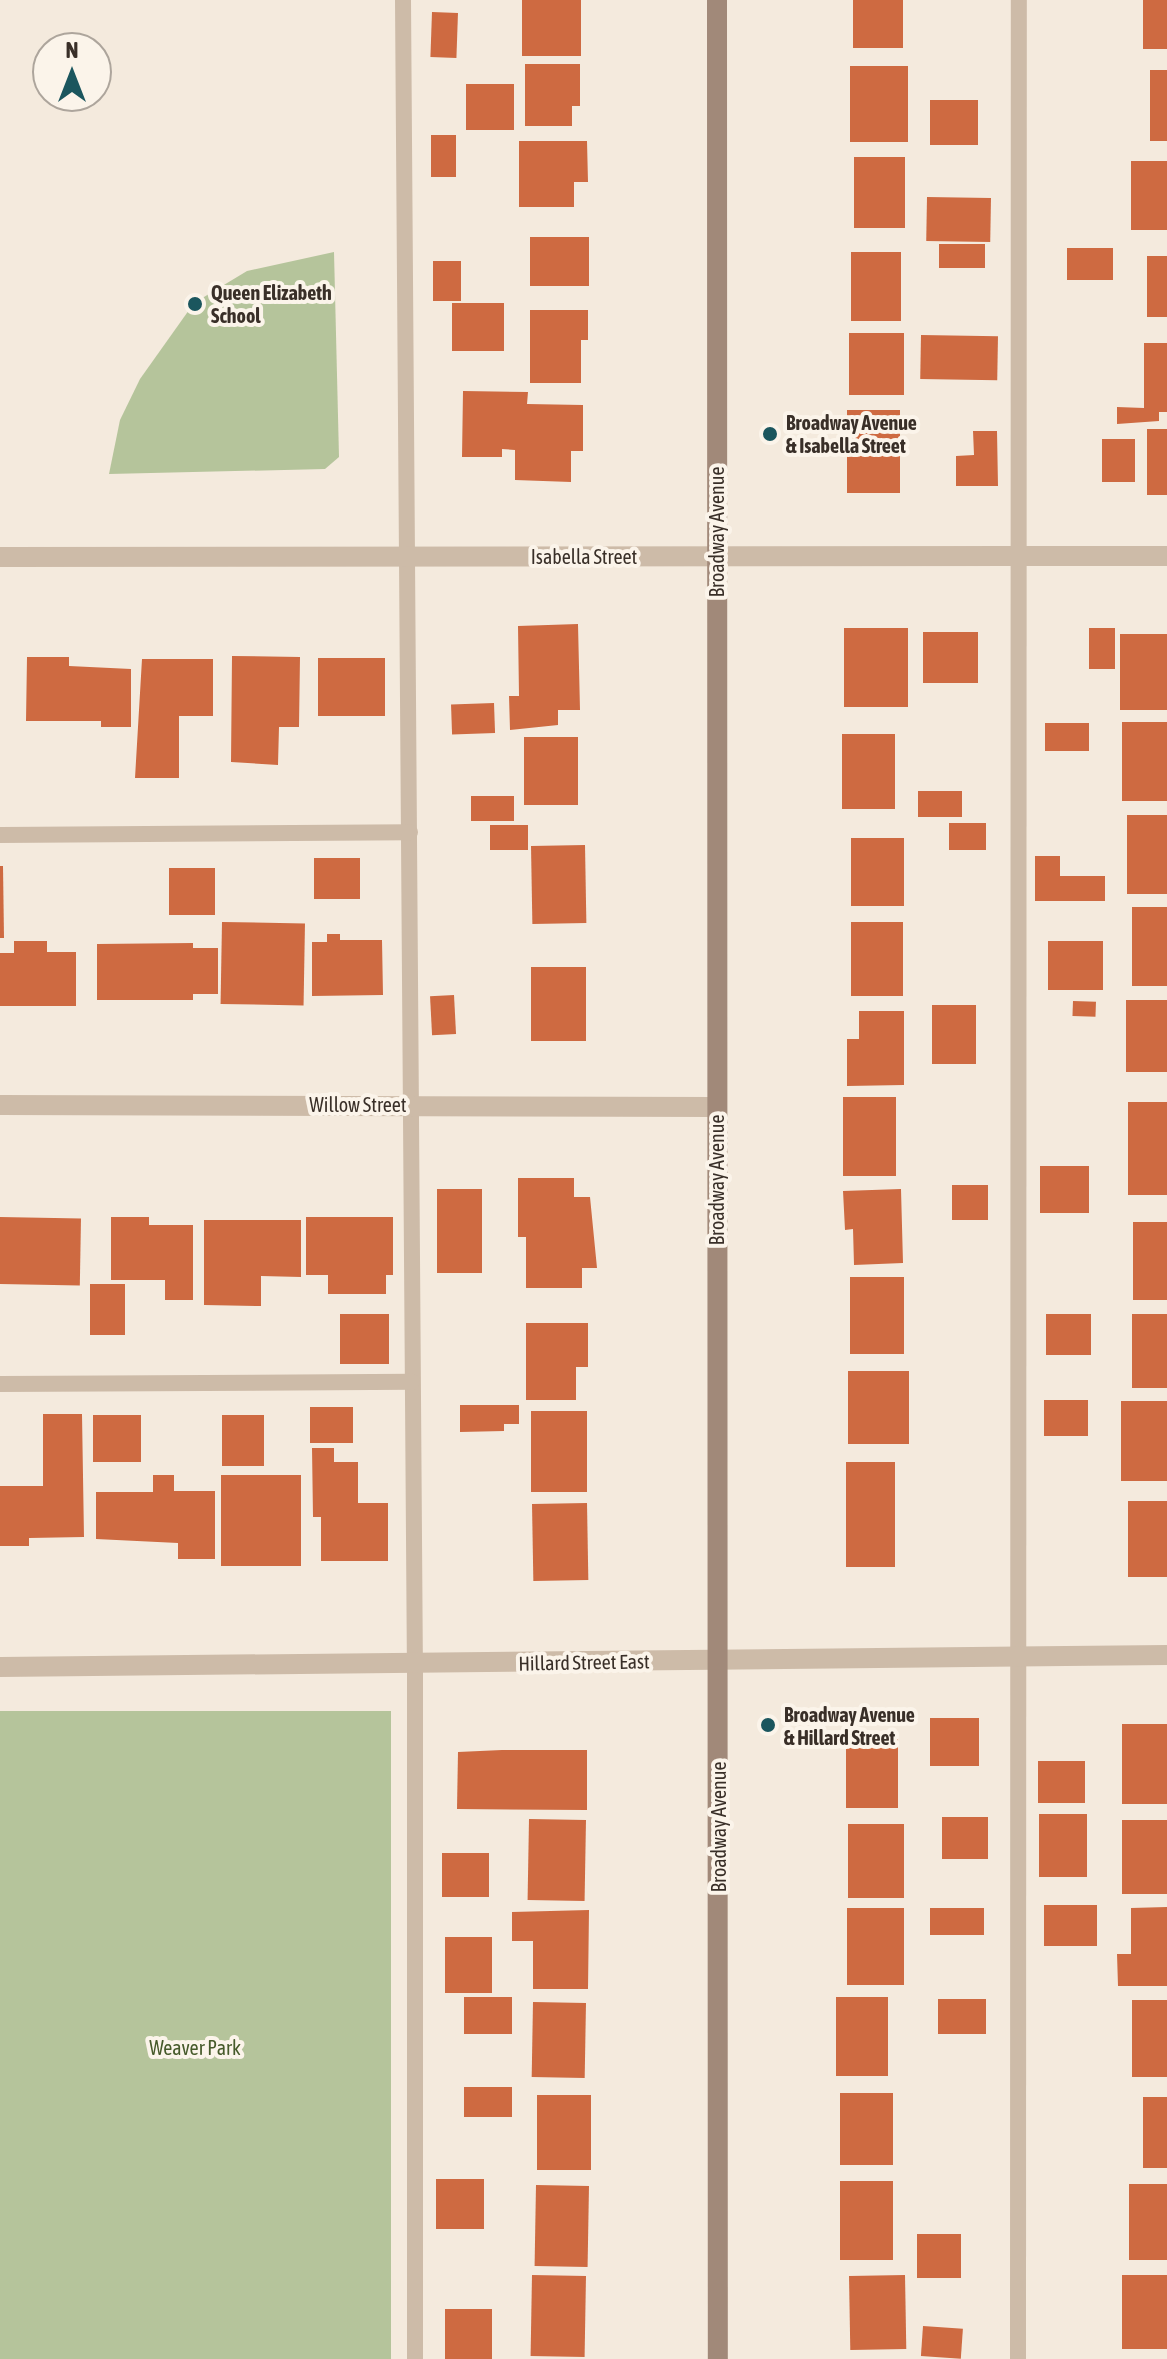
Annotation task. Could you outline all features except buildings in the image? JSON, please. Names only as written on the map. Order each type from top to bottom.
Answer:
[{"type":"street","name":"Broadway Avenue","points":[[717,0],[715,1107],[718,2359]]},
{"type":"street","name":"Isabella Street","points":[[0,557],[716,559],[1167,556]]},
{"type":"street","name":"Willow Street","points":[[0,1105],[715,1107]]},
{"type":"street","name":"Hillard Street East","points":[[0,1667],[1167,1655]]},
{"type":"lane","points":[[403,0],[410,556],[415,2359]]},
{"type":"lane","points":[[1018,2359],[1019,0]]},
{"type":"lane","points":[[0,835],[410,832]]},
{"type":"lane","points":[[0,1384],[412,1382]]},
{"type":"green space","points":[[334,252],[339,457],[325,469],[109,474],[120,420],[140,379],[194,303],[247,271]]},
{"type":"green space","name":"Weaver Park","points":[[0,1711],[391,1711],[391,2359],[0,2359]]},
{"type":"place","name":"Queen Elizabeth School","points":[[195,304]]},
{"type":"place","name":"Broadway Avenue & Isabella Street","points":[[770,434]]},
{"type":"place","name":"Broadway Avenue & Hillard Street","points":[[768,1725]]}]
